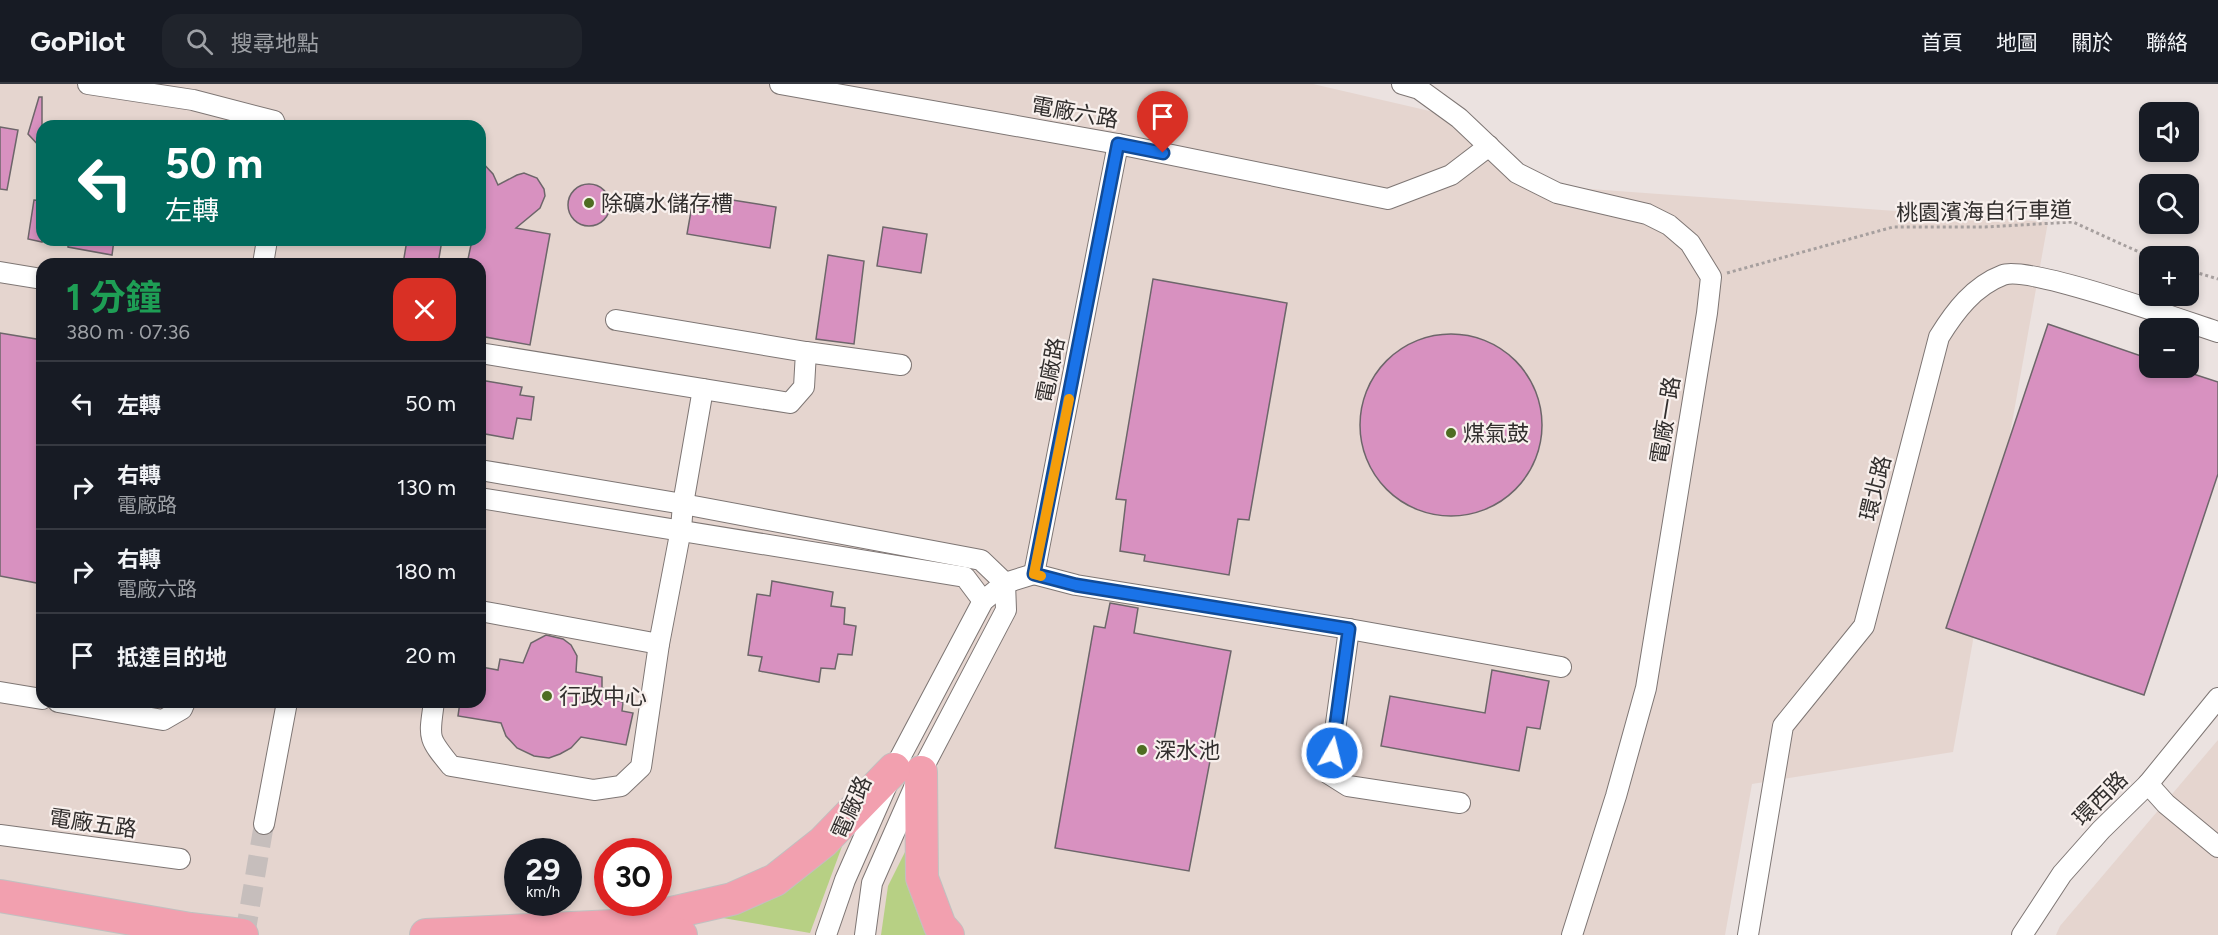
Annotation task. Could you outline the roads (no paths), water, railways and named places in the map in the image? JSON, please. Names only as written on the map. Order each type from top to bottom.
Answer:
[{"type":"main road","points":[[426,935],[614,926],[732,899],[775,880],[907,770]]},
{"type":"main road","points":[[907,770],[922,878],[940,926],[948,935]]},
{"type":"main road","points":[[0,896],[190,929],[242,935]]},
{"type":"main road","points":[[614,926],[681,935]]},
{"type":"street","points":[[88,84],[193,100],[270,120]]},
{"type":"street","name":"電廠六路","points":[[780,84],[1118,144],[1388,199],[1451,175],[1489,146]]},
{"type":"street","points":[[1402,84],[1419,89],[1459,118],[1489,146]]},
{"type":"street","name":"電廠路","points":[[865,935],[872,883],[907,770],[982,601],[1005,583],[1034,574],[1118,144]]},
{"type":"street","name":"電廠一路","points":[[1489,146],[1517,174],[1557,193],[1647,213],[1669,225],[1690,243],[1711,278],[1646,688],[1617,796],[1572,935]]},
{"type":"street","points":[[0,272],[36,278]]},
{"type":"street","name":"環北路","points":[[1748,935],[1783,726],[1864,626],[1939,337],[1954,312],[1979,289],[2005,274],[2028,274],[2218,332]]},
{"type":"street","points":[[616,320],[806,352],[901,365]]},
{"type":"street","points":[[486,354],[790,403],[804,387],[806,352]]},
{"type":"street","points":[[434,708],[430,734],[436,748],[451,766],[594,790],[621,786],[641,767],[659,644],[681,529],[683,504],[703,389]]},
{"type":"street","points":[[486,471],[683,504],[981,560],[1005,583]]},
{"type":"street","points":[[486,499],[681,529],[965,578],[982,601]]},
{"type":"street","points":[[1034,574],[1076,585],[1349,629],[1561,667]]},
{"type":"street","name":"電廠路","points":[[826,935],[845,880],[907,770],[1006,610],[1005,583]]},
{"type":"street","points":[[486,612],[659,644]]},
{"type":"street","points":[[1349,629],[1329,774],[1348,786],[1460,804]]},
{"type":"street","points":[[0,692],[36,698]]},
{"type":"street","name":"環西路","points":[[2022,935],[2062,874],[2101,830],[2148,784],[2218,698]]},
{"type":"street","points":[[93,708],[163,720],[182,708]]},
{"type":"street","points":[[264,824],[286,708]]},
{"type":"street","points":[[2148,784],[2166,804],[2218,847]]},
{"type":"street","name":"電廠五路","points":[[0,835],[180,859]]},
{"type":"tunnel","points":[[245,935],[264,824]]},
{"type":"place","name":"除礦水儲存槽","points":[[589,203]]},
{"type":"place","name":"煤氣鼓","points":[[1451,433]]},
{"type":"place","name":"行政中心","points":[[547,696]]},
{"type":"place","name":"深水池","points":[[1142,750]]}]
